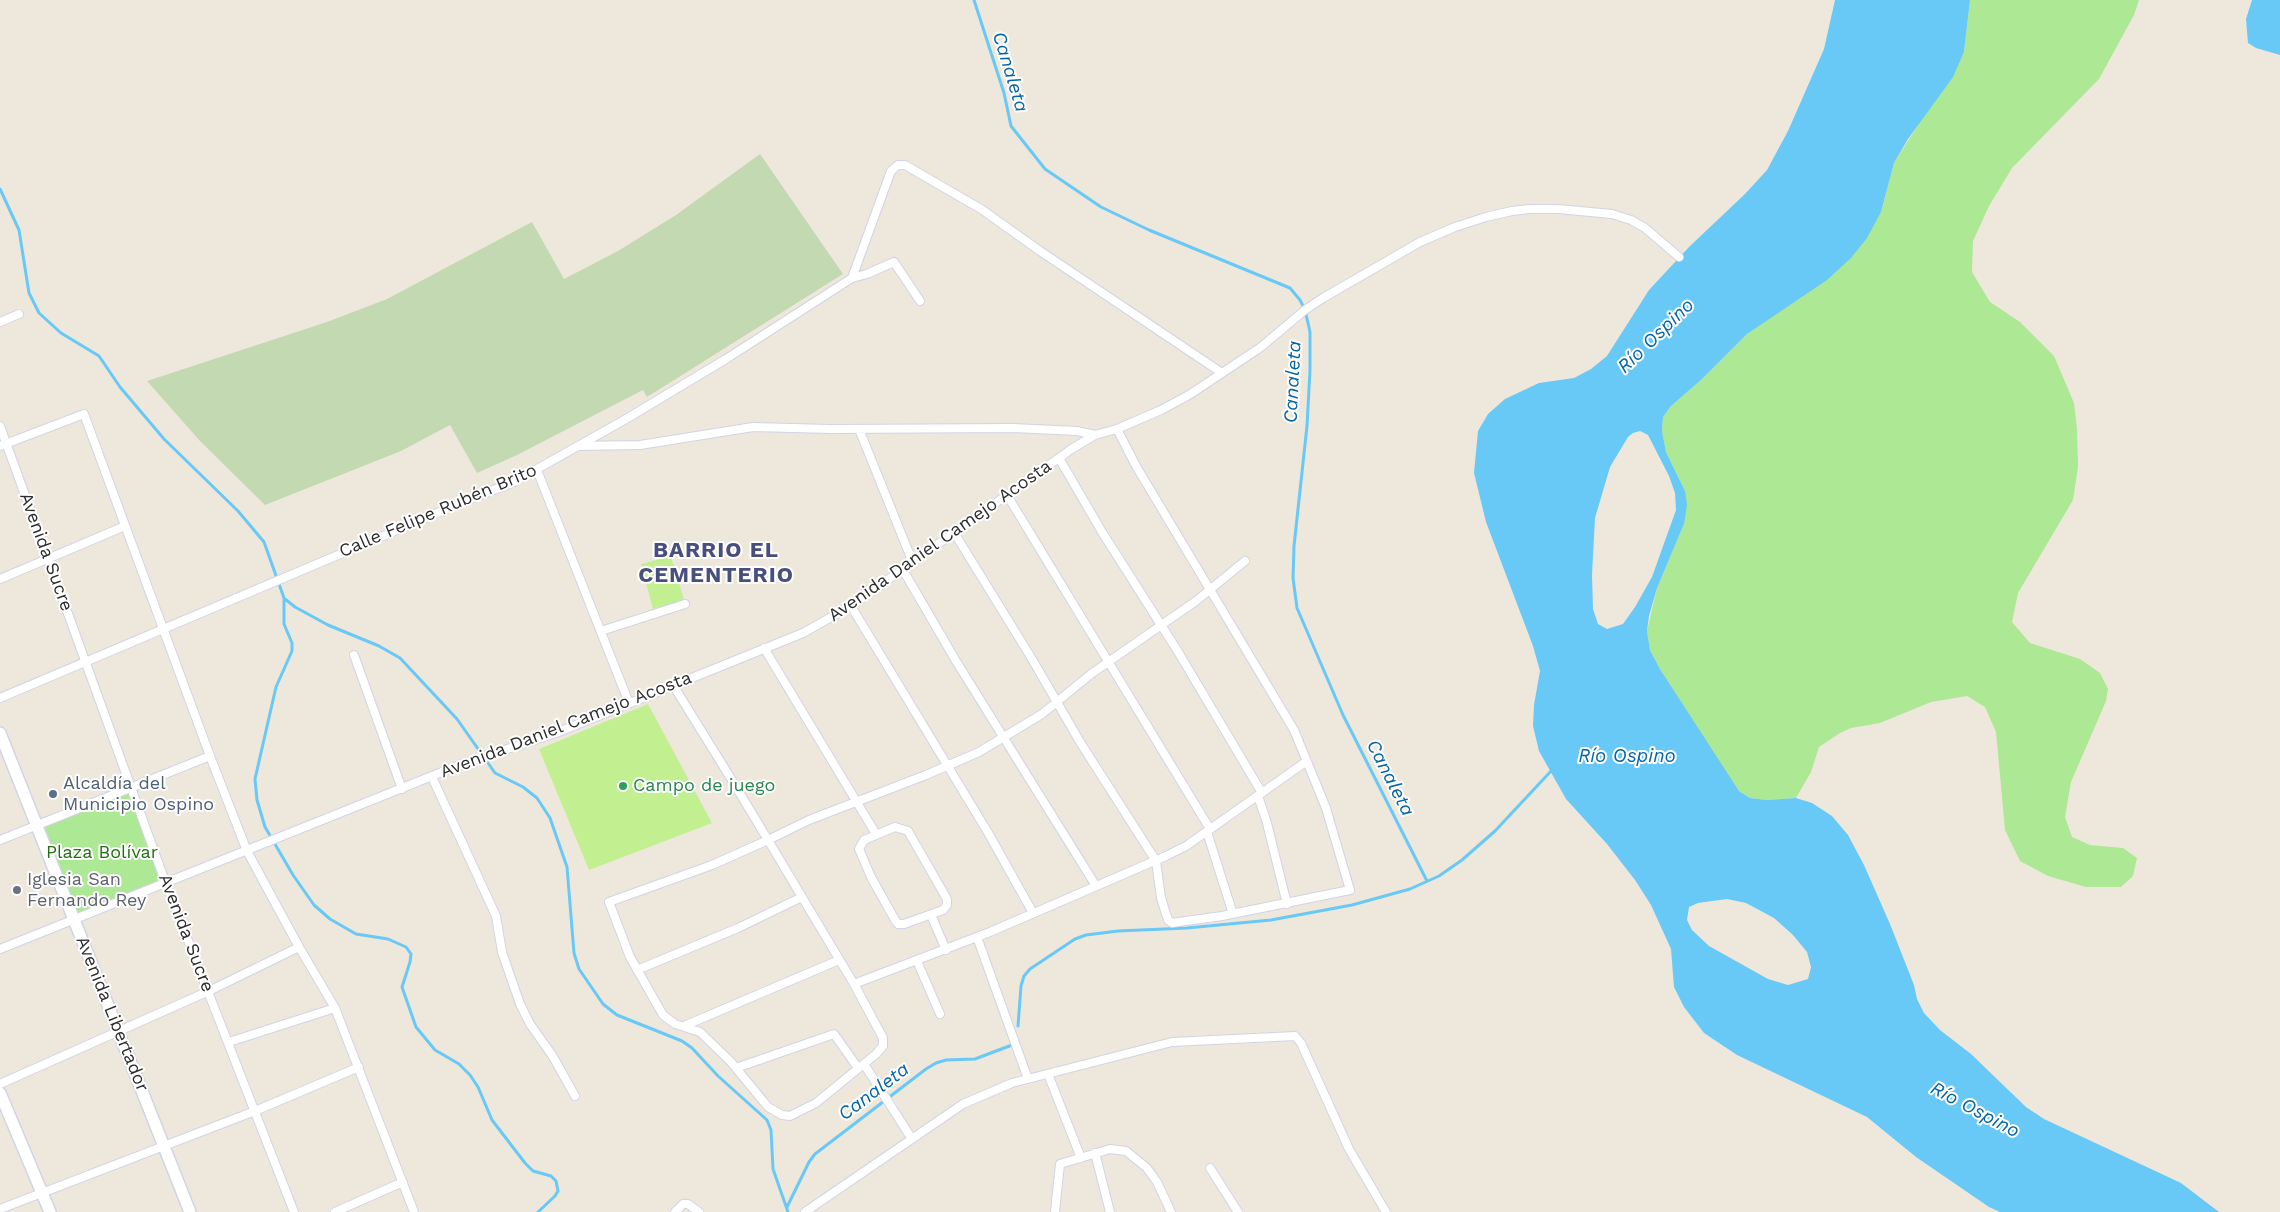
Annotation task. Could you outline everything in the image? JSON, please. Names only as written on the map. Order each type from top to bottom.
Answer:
[{"type":"main road","name":"Avenida Libertador","points":[[0,733],[190,1212]]},
{"type":"main road","points":[[0,1093],[50,1212]]},
{"type":"street","points":[[852,278],[891,171],[898,165],[905,165],[981,209],[1122,308],[1222,373]]},
{"type":"street","points":[[578,446],[655,444],[754,427],[859,429],[1013,428],[1077,431],[1095,435],[1117,429],[1161,410],[1261,347],[1305,310],[1420,242],[1455,227],[1512,210],[1558,209],[1595,211],[1622,216],[1645,228],[1679,256]]},
{"type":"street","name":"Calle Felipe Rubén Brito","points":[[0,698],[85,660],[459,503],[514,482],[726,359],[852,278],[894,262],[920,300]]},
{"type":"street","points":[[0,322],[19,314]]},
{"type":"street","points":[[3,445],[84,414],[247,851],[335,1008],[414,1212]]},
{"type":"street","name":"Avenida Sucre","points":[[0,426],[3,445],[49,559],[166,884],[294,1212]]},
{"type":"street","points":[[859,429],[913,563]]},
{"type":"street","points":[[955,534],[1119,805],[1156,861],[1161,898],[1168,920],[1179,922],[1233,914],[1350,890],[1326,808],[1308,761],[1281,707],[1136,466],[1117,429]]},
{"type":"street","name":"Avenida Daniel Camejo Acosta","points":[[0,949],[402,788],[556,733],[802,633],[851,606],[955,534],[1059,458],[1095,435]]},
{"type":"street","points":[[1059,458],[1102,532],[1161,624],[1260,794],[1288,904]]},
{"type":"street","points":[[537,470],[629,703]]},
{"type":"street","points":[[1007,495],[1209,830],[1233,914]]},
{"type":"street","points":[[0,579],[126,526]]},
{"type":"street","points":[[673,685],[768,840],[882,1034],[884,1043],[882,1048],[816,1103],[794,1115],[787,1116],[768,1107],[736,1068],[700,1032],[675,1024],[663,1015],[637,970],[609,902],[703,868],[768,840],[809,820],[979,752],[1024,726],[1108,662],[1210,590],[1245,561]]},
{"type":"street","points":[[903,570],[956,661],[1096,886]]},
{"type":"street","points":[[600,631],[685,604]]},
{"type":"street","points":[[851,606],[995,844],[1033,913]]},
{"type":"street","points":[[764,648],[876,834]]},
{"type":"street","points":[[354,654],[402,788]]},
{"type":"street","points":[[0,840],[210,756]]},
{"type":"street","points":[[854,984],[946,950],[1156,861],[1186,846],[1308,761]]},
{"type":"street","points":[[432,777],[496,916],[502,952],[520,1004],[530,1024],[552,1055],[575,1096]]},
{"type":"street","points":[[895,827],[908,831],[947,899],[947,905],[943,910],[931,916],[898,924],[871,877],[859,849],[864,840],[895,827]]},
{"type":"street","points":[[637,970],[738,928],[802,897]]},
{"type":"street","points":[[931,916],[946,950]]},
{"type":"street","points":[[977,937],[1028,1079]]},
{"type":"street","points":[[0,1084],[208,991],[300,947]]},
{"type":"street","points":[[684,1026],[839,960]]},
{"type":"street","points":[[917,961],[940,1014]]},
{"type":"street","points":[[229,1042],[335,1008]]},
{"type":"street","points":[[736,1068],[834,1034],[861,1066],[912,1138]]},
{"type":"street","points":[[805,1212],[963,1104],[1012,1083],[1172,1042],[1295,1036],[1309,1058],[1349,1149],[1386,1212]]},
{"type":"street","points":[[0,1209],[255,1111],[359,1066]]},
{"type":"street","points":[[1048,1074],[1081,1158]]},
{"type":"street","points":[[1055,1212],[1060,1164],[1110,1149],[1119,1149],[1136,1158],[1147,1168],[1157,1182],[1171,1212]]},
{"type":"street","points":[[1095,1153],[1110,1212]]},
{"type":"street","points":[[1210,1168],[1238,1212]]},
{"type":"street","points":[[335,1212],[403,1182]]},
{"type":"street","points":[[675,1212],[683,1204],[688,1204],[700,1212]]},
{"type":"green space","points":[[1970,0],[2139,0],[2134,15],[2099,79],[2012,168],[1989,206],[1973,241],[1972,272],[1990,302],[2020,322],[2054,356],[2074,403],[2078,467],[2073,500],[2018,593],[2012,622],[2030,643],[2080,659],[2100,673],[2108,689],[2106,701],[2071,782],[2065,817],[2072,837],[2090,845],[2123,848],[2137,858],[2133,876],[2121,887],[2086,887],[2048,876],[2020,861],[2005,830],[1996,732],[1985,707],[1967,696],[1931,702],[1880,723],[1851,728],[1840,733],[1819,747],[1811,772],[1796,798],[1767,800],[1750,798],[1739,791],[1729,777],[1660,669],[1650,650],[1647,631],[1657,588],[1684,524],[1685,491],[1666,452],[1662,431],[1663,417],[1671,406],[1701,380],[1747,334],[1778,312],[1881,212],[1894,163],[1964,52]]},
{"type":"green space","points":[[760,154],[843,274],[647,397],[643,390],[517,455],[477,473],[450,425],[401,451],[265,505],[200,441],[147,381],[327,322],[387,299],[532,222],[564,279],[618,251],[676,215]]},
{"type":"green space","points":[[671,556],[684,600],[653,609],[641,564]]},
{"type":"green space","name":"Campo de juego","points":[[648,704],[712,823],[589,870],[539,749]]},
{"type":"green space","name":"Plaza Bolívar","points":[[131,788],[166,884],[74,919],[38,826]]},
{"type":"water","name":"Río Ospino","points":[[1835,0],[1970,0],[1964,52],[1953,77],[1908,139],[1894,163],[1881,212],[1867,238],[1851,258],[1827,280],[1747,334],[1701,380],[1671,406],[1663,417],[1662,431],[1666,452],[1685,491],[1687,505],[1684,524],[1657,588],[1649,616],[1647,631],[1650,650],[1660,669],[1739,791],[1750,798],[1767,800],[1796,798],[1812,803],[1832,816],[1848,835],[1864,865],[1890,924],[1914,985],[1917,999],[1924,1013],[1940,1030],[1971,1054],[2026,1107],[2044,1119],[2181,1183],[2219,1212],[2000,1212],[1989,1207],[1916,1157],[1867,1117],[1737,1055],[1704,1033],[1684,1007],[1674,987],[1671,949],[1651,905],[1635,880],[1607,844],[1566,799],[1539,751],[1533,726],[1534,705],[1540,671],[1533,646],[1486,522],[1474,473],[1478,431],[1488,414],[1505,399],[1539,383],[1574,378],[1591,369],[1607,356],[1649,290],[1690,246],[1745,194],[1767,170],[1788,131],[1824,49]],"holes":[[[1640,431],[1648,435],[1669,476],[1675,493],[1676,510],[1652,577],[1635,607],[1623,624],[1607,629],[1598,624],[1593,609],[1592,575],[1595,518],[1610,467],[1628,437]],[[1727,899],[1746,903],[1774,918],[1793,935],[1807,952],[1811,967],[1808,979],[1788,985],[1768,979],[1709,946],[1692,930],[1687,920],[1689,907],[1698,903]]]},
{"type":"water","points":[[2252,0],[2280,0],[2280,55],[2256,48],[2248,43],[2246,19]]},
{"type":"waterway","name":"Canaleta","points":[[974,0],[1004,93],[1011,126],[1045,169],[1101,207],[1149,230],[1290,288],[1300,300],[1305,310],[1310,332],[1310,370],[1307,426],[1294,546],[1293,578],[1297,608],[1343,715],[1427,881]]},
{"type":"waterway","points":[[0,189],[19,230],[29,293],[39,313],[61,333],[99,356],[120,387],[164,439],[238,511],[264,542],[284,598],[284,624],[292,643],[292,651],[276,687],[255,779],[257,800],[265,827],[293,875],[314,905],[330,919],[356,934],[388,939],[406,947],[411,954],[402,987],[416,1027],[435,1050],[459,1064],[470,1075],[478,1087],[492,1120],[525,1163],[533,1171],[551,1176],[556,1181],[558,1191],[538,1212]]},
{"type":"waterway","points":[[285,599],[295,607],[328,625],[379,646],[400,658],[457,719],[495,773],[523,787],[537,798],[550,818],[567,867],[574,953],[579,969],[603,1004],[617,1015],[682,1041],[692,1048],[718,1076],[767,1120],[771,1130],[773,1169],[788,1212]]},
{"type":"waterway","name":"Canaleta","points":[[1018,1026],[1021,986],[1024,976],[1030,969],[1075,939],[1086,935],[1118,931],[1187,928],[1271,920],[1352,905],[1410,889],[1439,876],[1462,860],[1495,831],[1552,770]]},
{"type":"waterway","name":"Canaleta","points":[[787,1207],[809,1162],[815,1154],[926,1069],[946,1060],[975,1059],[1012,1045]]},
{"type":"place","name":"Campo de juego","points":[[623,786]]},
{"type":"place","name":"Alcaldía del Municipio Ospino","points":[[53,794]]},
{"type":"place","name":"Iglesia San Fernando Rey","points":[[17,890]]},
{"type":"district","name":"BARRIO EL CEMENTERIO","points":[[716,564]]}]
